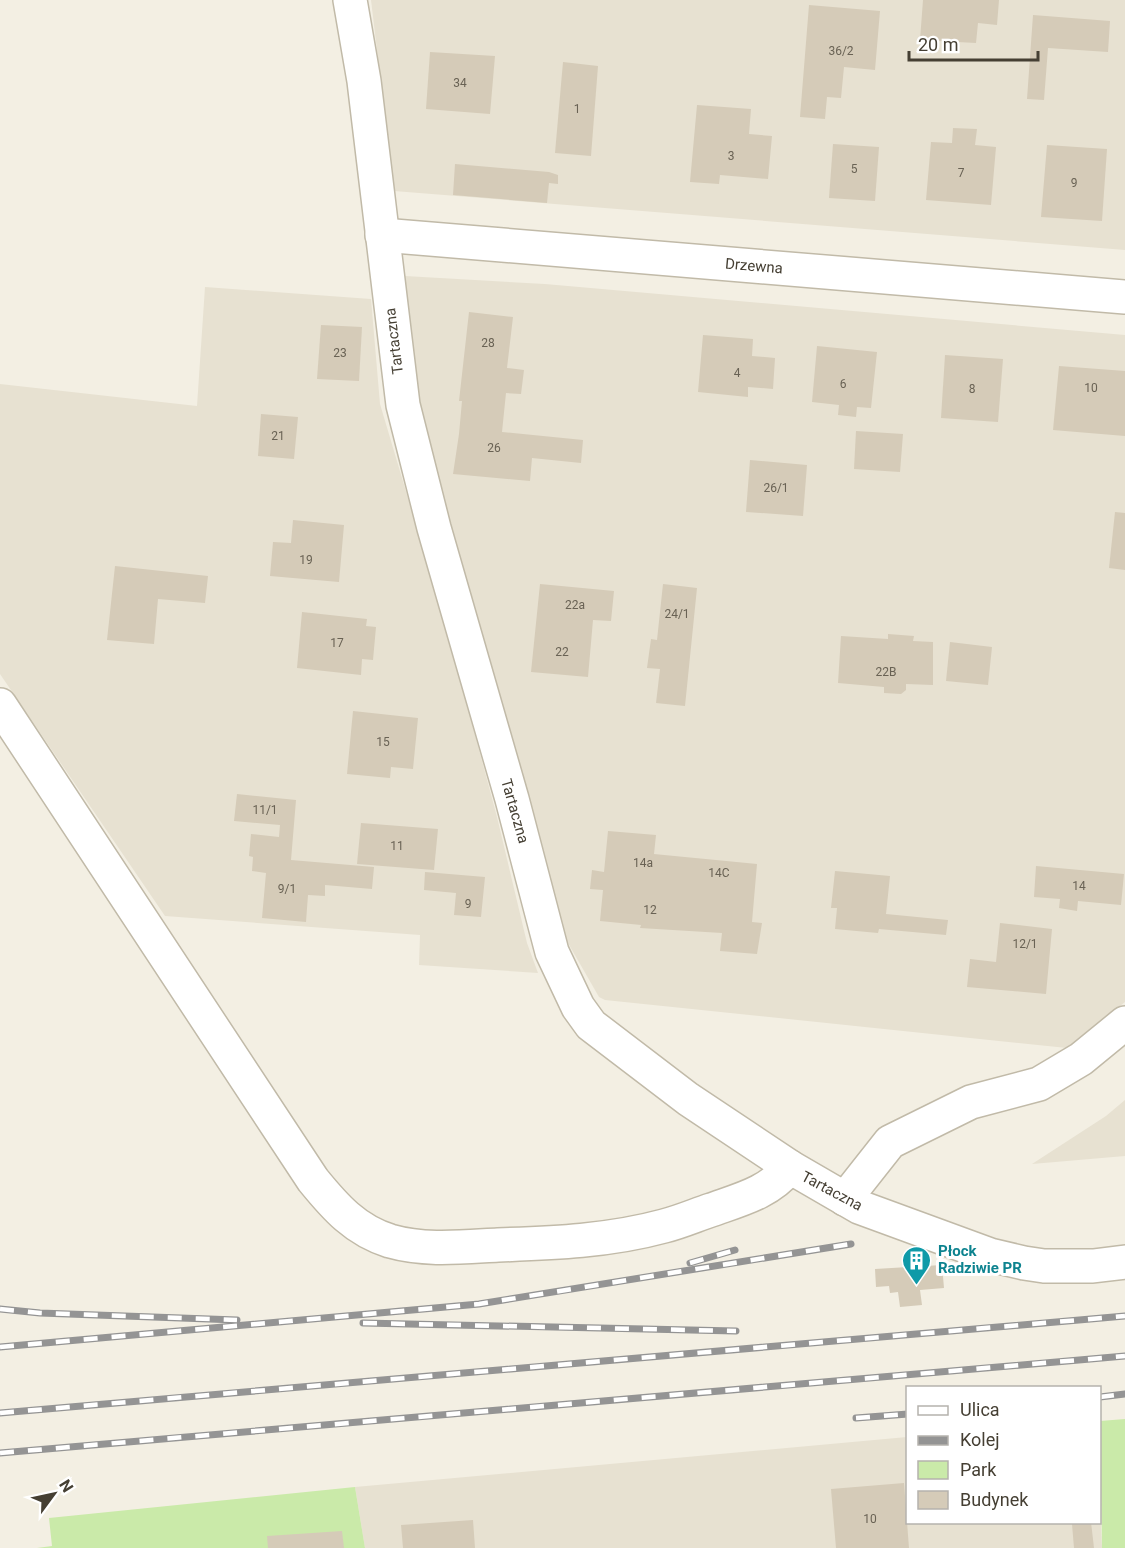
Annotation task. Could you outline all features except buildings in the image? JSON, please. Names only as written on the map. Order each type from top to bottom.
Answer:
[{"type":"street","name":"Tartaczna","points":[[350,0],[364,81],[397,374],[413,449],[552,952],[563,979],[591,1025],[688,1099],[789,1167],[845,1199],[990,1255],[1024,1263],[1074,1266],[1125,1262]]},
{"type":"street","name":"Drzewna","points":[[382,235],[1125,297]]},
{"type":"street","points":[[0,705],[313,1180],[336,1208],[360,1227],[388,1240],[422,1248],[583,1242],[667,1226],[747,1199],[776,1183],[789,1167]]},
{"type":"street","points":[[845,1199],[890,1142],[971,1102],[1039,1084],[1081,1059],[1125,1023]]},
{"type":"shaded area","points":[[371,0],[1125,0],[1125,250],[394,191]]},
{"type":"shaded area","points":[[405,276],[545,284],[1125,335],[1125,1002],[1067,1048],[605,1000],[599,997],[564,936],[422,424]]},
{"type":"shaded area","points":[[205,287],[371,299],[380,404],[446,626],[497,817],[527,943],[538,973],[419,965],[420,935],[165,916],[0,674],[0,384],[197,406]]},
{"type":"shaded area","points":[[1125,1100],[1125,1156],[1032,1164],[1106,1116]]},
{"type":"shaded area","points":[[906,1437],[906,1524],[1101,1524],[1102,1548],[365,1548],[355,1487]]},
{"type":"green space","points":[[1125,1419],[1125,1548],[1102,1548],[1101,1421]]},
{"type":"green space","points":[[355,1487],[365,1548],[37,1548],[52,1546],[49,1518]]},
{"type":"railway","points":[[0,1347],[479,1304],[851,1244]]},
{"type":"railway","points":[[690,1263],[735,1250]]},
{"type":"railway","points":[[0,1309],[40,1313],[237,1320]]},
{"type":"railway","points":[[0,1413],[1125,1316]]},
{"type":"railway","points":[[363,1323],[736,1331]]},
{"type":"railway","points":[[0,1453],[1125,1356]]},
{"type":"railway","points":[[1101,1397],[1125,1394]]},
{"type":"railway","points":[[856,1418],[906,1414]]},
{"type":"place","name":"Płock Radziwie PR","points":[[917,1286]]}]
